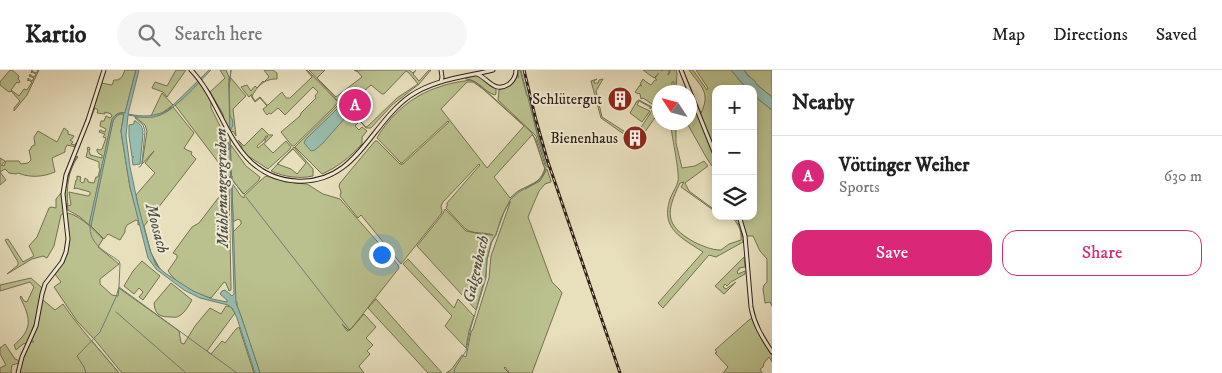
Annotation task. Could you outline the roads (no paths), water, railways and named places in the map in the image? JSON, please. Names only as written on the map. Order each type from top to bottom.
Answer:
[{"type":"main road","points":[[18,373],[22,357],[36,326],[43,290],[47,281],[62,262],[66,252],[68,239],[64,199],[65,177],[88,123],[104,70]]},
{"type":"main road","points":[[191,70],[212,99],[240,149],[256,166],[278,178],[302,182],[325,177],[338,171],[354,158],[391,113],[406,99],[422,89],[460,76],[493,70]]},
{"type":"main road","points":[[476,74],[494,86],[504,87],[513,81],[516,70]]},
{"type":"main road","points":[[681,70],[712,147]]},
{"type":"main road","points":[[485,79],[484,75],[487,71]]},
{"type":"main road","points":[[440,82],[441,72]]},
{"type":"main road","points":[[441,72],[444,77],[449,79]]},
{"type":"main road","points":[[740,220],[745,236],[753,317],[757,328],[772,352]]},
{"type":"water","points":[[136,70],[139,70],[128,114],[143,116],[158,114],[168,110],[211,70],[185,97],[169,110],[162,114],[154,117],[128,115],[126,136],[138,205],[156,265],[193,291],[212,299],[227,302],[220,294],[225,290],[232,296],[234,294],[230,147],[229,150],[228,146],[230,145],[229,89],[230,116],[233,125],[230,131],[236,303],[260,373],[255,373],[233,309],[228,305],[200,298],[184,290],[156,269],[148,258],[130,187],[126,163],[121,131],[124,114],[117,115],[113,121],[91,226],[89,225],[112,119],[118,114],[125,113]]},
{"type":"water","points":[[731,70],[744,70],[756,84],[772,97],[772,110],[757,98],[757,85],[744,85]]},
{"type":"water","points":[[338,108],[346,113],[345,118],[323,143],[311,151],[304,143],[306,139]]},
{"type":"water","points":[[134,121],[139,123],[143,133],[140,164],[133,165],[132,158],[134,157],[132,157],[129,125],[134,124]]},
{"type":"waterway","name":"Galgenbach","points":[[454,373],[455,368],[466,351],[471,327],[486,278],[487,260],[501,218],[510,200],[542,178],[546,168],[521,70]]},
{"type":"waterway","points":[[136,116],[135,118],[143,125],[145,131],[142,163],[139,167]]},
{"type":"waterway","name":"Mühlenangergraben","points":[[231,179],[244,194]]},
{"type":"waterway","points":[[246,197],[349,329]]},
{"type":"waterway","points":[[86,373],[77,356],[100,332],[119,287],[120,264],[119,261],[95,243],[90,232],[90,225]]},
{"type":"waterway","points":[[119,287],[237,373]]},
{"type":"waterway","points":[[116,312],[186,373]]},
{"type":"waterway","points":[[92,341],[119,373]]},
{"type":"railway","points":[[524,70],[547,159],[620,373]]},
{"type":"place","name":"Schlütergut","points":[[620,99]]},
{"type":"place","name":"Vöttinger Weiher","points":[[355,105]]},
{"type":"place","name":"Bienenhaus","points":[[635,138]]},
{"type":"water label","name":"Moosach","points":[[158,228]]}]
